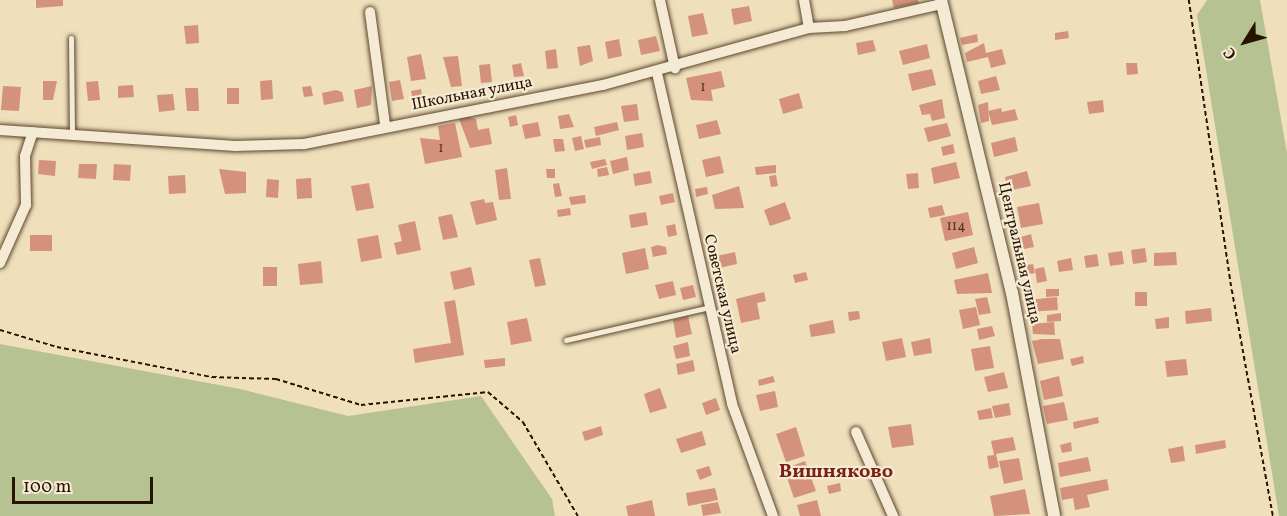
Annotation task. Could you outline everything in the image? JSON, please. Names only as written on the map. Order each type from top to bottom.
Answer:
[{"type":"street","points":[[660,0],[675,68]]},
{"type":"street","points":[[804,0],[809,27]]},
{"type":"street","name":"Школьная улица","points":[[0,130],[72,132],[258,145],[304,144],[385,125],[657,73],[809,27],[845,26],[941,2]]},
{"type":"street","name":"Центральная улица","points":[[941,2],[1012,293],[1054,516]]},
{"type":"street","points":[[370,12],[385,125]]},
{"type":"street","name":"Советская улица","points":[[657,73],[732,404],[773,516]]},
{"type":"street","points":[[0,263],[26,205],[26,156],[33,132]]},
{"type":"street","points":[[856,432],[893,516]]},
{"type":"lane","points":[[71,38],[72,132]]},
{"type":"lane","points":[[566,340],[710,307]]},
{"type":"path","points":[[1190,0],[1232,290],[1273,516]]},
{"type":"path","points":[[0,330],[57,347],[212,377],[276,379],[361,405],[488,392],[523,422],[578,516]]},
{"type":"green space","points":[[1207,0],[1260,0],[1287,153],[1287,516],[1279,516],[1197,15]]},
{"type":"green space","points":[[0,344],[240,389],[348,416],[481,396],[552,499],[555,516],[0,516]]},
{"type":"building","points":[[36,0],[63,0],[63,6],[36,8]]},
{"type":"building","points":[[892,0],[918,0],[919,3],[894,8]]},
{"type":"building","points":[[749,6],[752,21],[734,25],[731,9]]},
{"type":"building","points":[[703,13],[708,34],[692,37],[688,16]]},
{"type":"building","points":[[198,25],[199,43],[186,44],[184,26]]},
{"type":"building","points":[[1068,31],[1069,38],[1055,40],[1055,33]]},
{"type":"building","points":[[977,34],[978,42],[962,45],[960,38]]},
{"type":"building","points":[[656,36],[660,51],[641,55],[638,40]]},
{"type":"building","points":[[619,39],[622,56],[608,59],[605,42]]},
{"type":"building","points":[[873,40],[876,51],[858,55],[856,43]]},
{"type":"building","points":[[984,43],[986,53],[1002,49],[1006,64],[991,68],[988,57],[967,62],[965,53]]},
{"type":"building","points":[[927,44],[930,58],[903,65],[899,51]]},
{"type":"building","points":[[590,45],[593,61],[580,66],[577,47]]},
{"type":"building","points":[[556,49],[558,68],[547,69],[545,51]]},
{"type":"building","points":[[421,54],[426,79],[411,81],[407,57]]},
{"type":"building","points":[[458,56],[462,86],[451,87],[443,57]]},
{"type":"building","points":[[521,63],[524,76],[514,77],[512,65]]},
{"type":"building","points":[[1126,63],[1137,63],[1138,74],[1127,75]]},
{"type":"building","points":[[490,64],[492,82],[481,83],[479,65]]},
{"type":"building","points":[[932,69],[936,85],[912,91],[908,74]]},
{"type":"building","points":[[721,71],[725,87],[711,90],[713,101],[691,100],[686,78]]},
{"type":"building","points":[[996,76],[1000,90],[981,94],[978,81]]},
{"type":"building","points":[[272,80],[273,99],[261,100],[260,81]]},
{"type":"building","points":[[400,80],[404,99],[392,101],[389,82]]},
{"type":"building","points":[[43,81],[57,81],[53,100],[43,100]]},
{"type":"building","points":[[98,81],[100,100],[88,101],[86,82]]},
{"type":"building","points":[[133,85],[134,97],[118,98],[118,86]]},
{"type":"building","points":[[3,86],[21,87],[19,111],[1,110]]},
{"type":"building","points":[[311,86],[313,96],[304,97],[302,87]]},
{"type":"building","points":[[372,86],[371,105],[357,108],[354,90]]},
{"type":"building","points":[[185,88],[198,88],[199,111],[187,111]]},
{"type":"building","points":[[227,88],[239,88],[239,104],[227,104]]},
{"type":"building","points":[[421,89],[423,103],[414,105],[411,91]]},
{"type":"building","points":[[336,90],[342,92],[344,101],[324,105],[322,93]]},
{"type":"building","points":[[799,93],[803,108],[783,114],[779,99]]},
{"type":"building","points":[[173,94],[175,110],[159,112],[157,95]]},
{"type":"building","points":[[942,99],[945,118],[932,121],[930,114],[922,115],[919,105]]},
{"type":"building","points":[[1103,100],[1104,112],[1089,114],[1087,102]]},
{"type":"building","points":[[988,102],[989,121],[981,123],[978,105]]},
{"type":"building","points":[[637,104],[639,120],[624,122],[621,106]]},
{"type":"building","points":[[1001,108],[1002,112],[1015,109],[1018,120],[992,125],[988,111]]},
{"type":"building","points":[[569,114],[574,127],[560,129],[558,116]]},
{"type":"building","points":[[516,115],[518,125],[510,127],[508,117]]},
{"type":"building","points":[[469,117],[476,119],[478,130],[489,128],[492,144],[470,148],[459,119]]},
{"type":"building","points":[[717,120],[721,134],[699,139],[696,125]]},
{"type":"building","points":[[538,122],[541,136],[525,139],[522,125]]},
{"type":"building","points":[[617,122],[619,130],[596,136],[594,127]]},
{"type":"building","points":[[455,123],[462,157],[425,164],[420,138],[440,140],[438,126]]},
{"type":"building","points":[[947,123],[951,136],[928,142],[924,128]]},
{"type":"building","points":[[642,133],[644,147],[627,150],[625,136]]},
{"type":"building","points":[[581,136],[584,149],[575,151],[572,138]]},
{"type":"building","points":[[600,137],[601,145],[586,148],[584,140]]},
{"type":"building","points":[[1015,137],[1018,151],[994,157],[991,143]]},
{"type":"building","points":[[553,139],[563,139],[565,151],[555,152]]},
{"type":"building","points":[[953,144],[955,153],[943,156],[941,147]]},
{"type":"building","points":[[720,156],[724,173],[706,177],[702,160]]},
{"type":"building","points":[[627,157],[629,170],[613,174],[610,161]]},
{"type":"building","points":[[605,159],[607,165],[592,169],[590,162]]},
{"type":"building","points":[[39,160],[56,161],[55,176],[38,174]]},
{"type":"building","points":[[956,162],[960,178],[934,184],[931,168]]},
{"type":"building","points":[[79,164],[97,164],[96,179],[78,178]]},
{"type":"building","points":[[114,164],[131,165],[130,181],[113,180]]},
{"type":"building","points":[[776,165],[776,173],[756,175],[755,167]]},
{"type":"building","points":[[607,167],[609,175],[598,177],[597,169]]},
{"type":"building","points":[[507,168],[511,199],[499,200],[495,170]]},
{"type":"building","points":[[219,169],[246,172],[246,193],[225,194]]},
{"type":"building","points":[[546,169],[555,169],[555,178],[547,178]]},
{"type":"building","points":[[650,171],[652,183],[635,186],[633,174]]},
{"type":"building","points":[[1027,171],[1031,186],[1008,191],[1005,177]]},
{"type":"building","points":[[918,173],[919,188],[908,189],[906,174]]},
{"type":"building","points":[[185,175],[186,193],[169,194],[168,176]]},
{"type":"building","points":[[776,175],[778,186],[771,187],[769,176]]},
{"type":"building","points":[[311,178],[312,198],[297,199],[296,179]]},
{"type":"building","points":[[267,179],[279,180],[278,198],[266,197]]},
{"type":"building","points":[[369,183],[374,208],[356,211],[351,186]]},
{"type":"building","points":[[559,183],[562,196],[555,197],[553,184]]},
{"type":"building","points":[[739,186],[744,208],[715,209],[712,195]]},
{"type":"building","points":[[707,187],[708,194],[696,197],[695,189]]},
{"type":"building","points":[[673,193],[675,202],[661,205],[659,196]]},
{"type":"building","points":[[585,195],[586,203],[571,205],[569,197]]},
{"type":"building","points":[[484,199],[485,203],[493,202],[497,220],[476,225],[470,202]]},
{"type":"building","points":[[785,202],[791,219],[770,226],[764,210]]},
{"type":"building","points":[[1039,203],[1043,224],[1021,228],[1017,207]]},
{"type":"building","points":[[942,205],[945,215],[930,218],[928,208]]},
{"type":"building","points":[[570,208],[571,215],[558,217],[557,210]]},
{"type":"building","points":[[646,212],[648,225],[631,228],[629,215]]},
{"type":"building","points":[[968,212],[973,235],[945,241],[940,218]]},
{"type":"building","points":[[452,214],[458,237],[443,240],[438,217]]},
{"type":"building","points":[[415,221],[421,250],[397,255],[394,243],[402,241],[398,225]]},
{"type":"building","points":[[675,224],[677,235],[668,237],[666,226]]},
{"type":"building","points":[[1031,234],[1034,247],[1019,250],[1017,238]]},
{"type":"building","points":[[30,235],[52,235],[52,251],[30,251]]},
{"type":"building","points":[[378,235],[382,258],[361,262],[357,239]]},
{"type":"building","points":[[658,245],[666,247],[667,254],[653,257],[651,247]]},
{"type":"building","points":[[974,247],[978,263],[956,269],[952,253]]},
{"type":"building","points":[[645,248],[649,269],[626,274],[622,253]]},
{"type":"building","points":[[1145,248],[1147,262],[1133,264],[1131,250]]},
{"type":"building","points":[[1122,251],[1124,264],[1110,266],[1108,253]]},
{"type":"building","points":[[735,252],[737,264],[715,269],[712,257]]},
{"type":"building","points":[[1176,252],[1177,265],[1154,266],[1154,253]]},
{"type":"building","points":[[1097,254],[1099,266],[1086,268],[1084,256]]},
{"type":"building","points":[[540,258],[546,285],[535,287],[529,260]]},
{"type":"building","points":[[1071,258],[1073,270],[1059,272],[1057,261]]},
{"type":"building","points":[[321,261],[323,283],[300,285],[298,264]]},
{"type":"building","points":[[1033,264],[1035,273],[1024,275],[1022,266]]},
{"type":"building","points":[[263,267],[277,267],[277,286],[263,286]]},
{"type":"building","points":[[471,267],[475,285],[454,290],[450,272]]},
{"type":"building","points":[[1044,267],[1047,281],[1037,283],[1035,269]]},
{"type":"building","points":[[806,272],[808,280],[795,283],[793,275]]},
{"type":"building","points":[[988,273],[992,293],[957,294],[954,280]]},
{"type":"building","points":[[673,281],[676,295],[659,299],[655,285]]},
{"type":"building","points":[[693,285],[696,297],[683,300],[680,288]]},
{"type":"building","points":[[1046,289],[1059,289],[1059,296],[1046,297]]},
{"type":"building","points":[[764,292],[766,301],[757,303],[760,319],[741,323],[736,299]]},
{"type":"building","points":[[1135,292],[1147,292],[1147,306],[1135,306]]},
{"type":"building","points":[[987,297],[991,313],[979,315],[975,299]]},
{"type":"building","points":[[1057,297],[1058,310],[1029,312],[1028,300]]},
{"type":"building","points":[[455,300],[464,355],[415,363],[413,349],[451,343],[444,302]]},
{"type":"building","points":[[976,307],[980,325],[963,329],[959,310]]},
{"type":"building","points":[[1211,308],[1212,321],[1186,324],[1185,311]]},
{"type":"building","points":[[859,311],[860,319],[849,321],[848,312]]},
{"type":"building","points":[[1061,313],[1061,321],[1047,322],[1047,315]]},
{"type":"building","points":[[688,316],[692,334],[676,338],[673,320]]},
{"type":"building","points":[[1169,317],[1169,328],[1156,329],[1155,319]]},
{"type":"building","points":[[527,318],[532,341],[511,345],[507,322]]},
{"type":"building","points":[[833,320],[835,333],[811,337],[809,325]]},
{"type":"building","points":[[1054,322],[1055,335],[1033,334],[1032,324]]},
{"type":"building","points":[[992,326],[995,336],[979,340],[977,329]]},
{"type":"building","points":[[902,338],[906,357],[886,361],[882,342]]},
{"type":"building","points":[[930,338],[932,353],[914,356],[911,342]]},
{"type":"building","points":[[1060,339],[1064,359],[1038,364],[1032,341]]},
{"type":"building","points":[[688,342],[690,356],[676,359],[673,346]]},
{"type":"building","points":[[990,346],[994,368],[975,371],[971,349]]},
{"type":"building","points":[[1083,356],[1084,363],[1072,366],[1070,359]]},
{"type":"building","points":[[505,358],[505,366],[485,368],[484,360]]},
{"type":"building","points":[[1186,359],[1188,375],[1167,377],[1165,361]]},
{"type":"building","points":[[693,360],[695,371],[678,375],[676,364]]},
{"type":"building","points":[[1004,372],[1008,388],[988,392],[984,377]]},
{"type":"building","points":[[773,376],[775,382],[759,386],[758,380]]},
{"type":"building","points":[[1059,376],[1063,396],[1044,400],[1040,381]]},
{"type":"building","points":[[660,388],[667,408],[650,413],[644,394]]},
{"type":"building","points":[[775,391],[778,407],[760,411],[756,395]]},
{"type":"building","points":[[716,398],[720,410],[706,415],[702,403]]},
{"type":"building","points":[[1064,402],[1068,420],[1047,424],[1043,406]]},
{"type":"building","points":[[1009,403],[1011,415],[995,418],[992,406]]},
{"type":"building","points":[[991,408],[993,418],[979,420],[977,411]]},
{"type":"building","points":[[1098,417],[1099,423],[1074,429],[1073,422]]},
{"type":"building","points":[[911,424],[914,445],[892,448],[888,427]]},
{"type":"building","points":[[601,426],[603,435],[585,441],[582,432]]},
{"type":"building","points":[[796,427],[805,456],[786,462],[776,434]]},
{"type":"building","points":[[702,431],[706,445],[681,453],[676,439]]},
{"type":"building","points":[[1013,437],[1016,450],[996,454],[999,467],[989,469],[987,456],[994,455],[991,441]]},
{"type":"building","points":[[1225,440],[1226,448],[1196,454],[1195,445]]},
{"type":"building","points":[[1071,442],[1072,451],[1062,453],[1060,445]]},
{"type":"building","points":[[1183,446],[1185,461],[1171,463],[1168,449]]},
{"type":"building","points":[[1088,457],[1091,471],[1060,477],[1058,463]]},
{"type":"building","points":[[1019,458],[1023,480],[1004,484],[999,461]]},
{"type":"building","points":[[805,461],[816,491],[794,498],[784,469]]},
{"type":"building","points":[[709,466],[712,475],[700,480],[696,470]]},
{"type":"building","points":[[1107,479],[1109,490],[1087,495],[1090,507],[1075,510],[1073,498],[1062,500],[1060,488]]},
{"type":"building","points":[[840,483],[841,491],[829,494],[827,486]]},
{"type":"building","points":[[715,488],[718,500],[688,506],[686,493]]},
{"type":"building","points":[[1025,489],[1030,514],[994,516],[990,496]]},
{"type":"building","points":[[652,500],[655,516],[628,516],[626,506]]},
{"type":"building","points":[[817,500],[821,516],[800,516],[797,505]]},
{"type":"building","points":[[718,502],[721,513],[703,516],[701,505]]},
{"type":"district","name":"Вишняково","points":[[836,472]]}]
